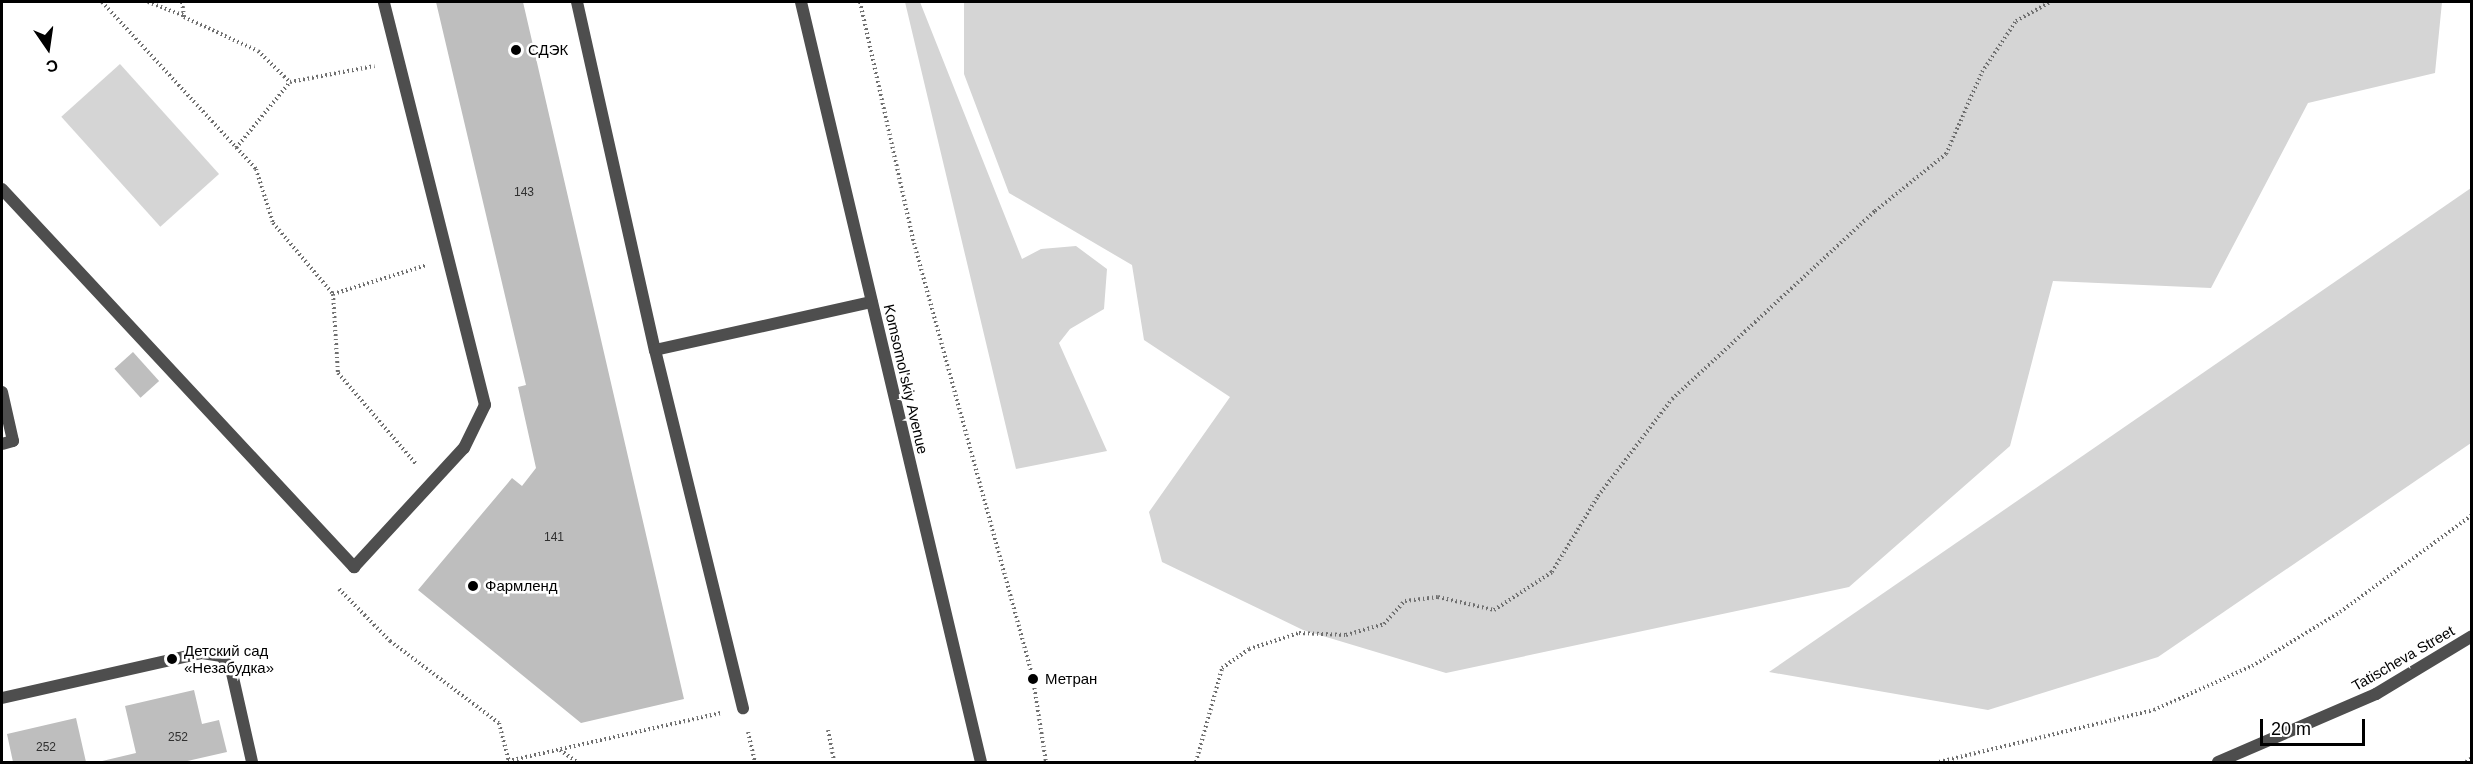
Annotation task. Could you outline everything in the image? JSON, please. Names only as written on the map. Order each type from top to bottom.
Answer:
[{"type":"street","points":[[2,189],[354,567],[464,448],[485,405],[384,2]]},
{"type":"street","points":[[577,2],[655,350],[743,708]]},
{"type":"street","name":"Komsomol'skiy Avenue","points":[[801,2],[981,762]]},
{"type":"street","points":[[655,350],[872,302]]},
{"type":"street","points":[[2,392],[13,441],[2,444]]},
{"type":"street","name":"Tatischeva Street","points":[[2218,762],[2376,694],[2472,636]]},
{"type":"street","points":[[2,698],[202,653],[222,656],[232,673],[252,762]]},
{"type":"path","points":[[102,2],[256,169],[273,223],[333,294],[338,373],[432,483]]},
{"type":"path","points":[[148,2],[258,51],[290,82]]},
{"type":"path","points":[[182,2],[184,17]]},
{"type":"path","points":[[860,2],[914,243],[1033,679],[1046,762]]},
{"type":"path","points":[[1196,762],[1222,668],[1249,649],[1299,633],[1346,635],[1384,624],[1405,601],[1438,597],[1494,610],[1552,572],[1598,496],[1672,399],[1875,211],[1946,154],[1982,72],[2016,21],[2050,2]]},
{"type":"path","points":[[236,148],[290,82],[399,61]]},
{"type":"path","points":[[333,294],[448,259]]},
{"type":"path","points":[[1939,762],[2154,710],[2252,666],[2340,612],[2472,515]]},
{"type":"path","points":[[354,567],[336,585],[390,641],[499,723],[508,762],[743,708],[755,762]]},
{"type":"path","points":[[828,730],[834,762]]},
{"type":"path","points":[[560,749],[577,762]]},
{"type":"path","points":[[2466,762],[2472,758]]},
{"type":"shaded area","points":[[905,2],[920,2],[1022,259],[1041,249],[1076,246],[1107,269],[1104,309],[1070,329],[1059,343],[1107,451],[1016,469]]},
{"type":"shaded area","points":[[964,2],[2442,2],[2435,73],[2308,103],[2211,288],[2053,281],[2010,446],[1849,587],[1446,673],[1303,630],[1162,562],[1149,512],[1230,397],[1144,340],[1132,265],[1009,193],[964,74]]},
{"type":"shaded area","points":[[120,64],[219,174],[160,227],[61,117]]},
{"type":"shaded area","points":[[2471,188],[2471,443],[2158,657],[1988,710],[1769,672]]},
{"type":"building","points":[[436,2],[523,2],[684,699],[581,723],[418,590],[512,478],[522,486],[536,468],[518,387],[526,385]]},
{"type":"building","points":[[133,352],[159,381],[141,398],[114,369]]},
{"type":"building","points":[[194,690],[202,724],[219,720],[227,752],[183,762],[98,762],[136,753],[125,706]]},
{"type":"building","points":[[76,718],[86,762],[13,762],[7,734]]},
{"type":"place","name":"СДЭК","points":[[516,50]]},
{"type":"place","name":"Фармленд","points":[[473,586]]},
{"type":"place","name":"Детский сад «Незабудка»","points":[[172,659]]},
{"type":"place","name":"Метран","points":[[1033,679]]}]
